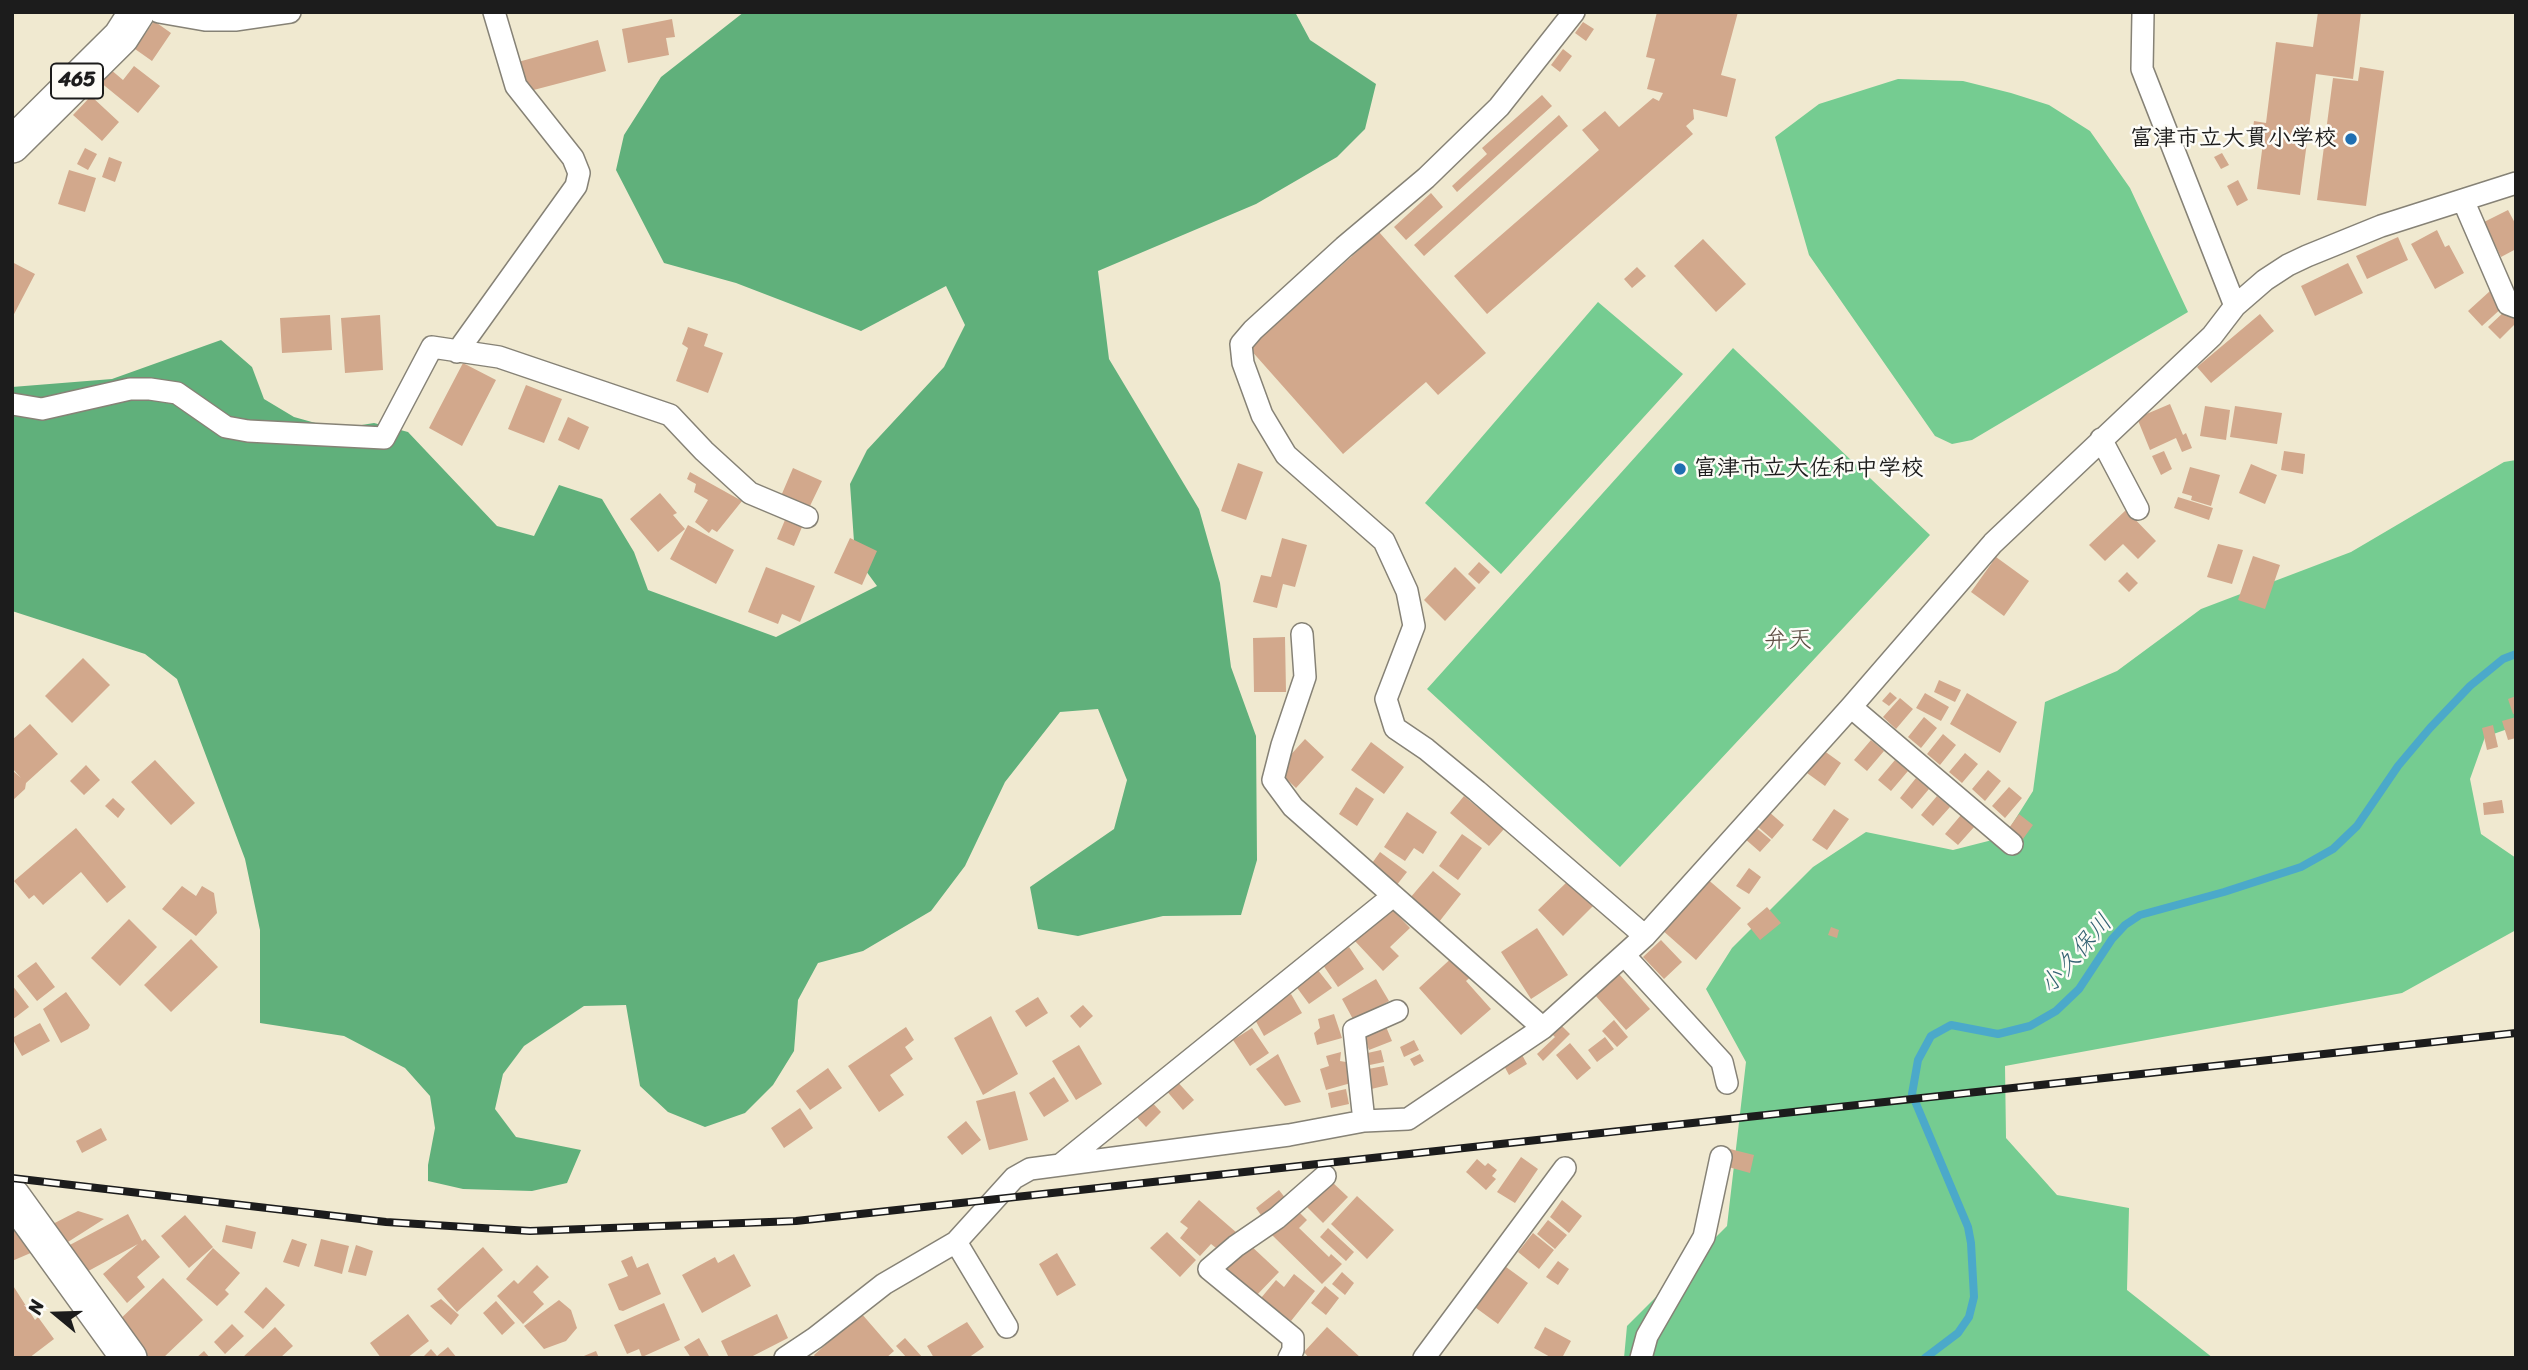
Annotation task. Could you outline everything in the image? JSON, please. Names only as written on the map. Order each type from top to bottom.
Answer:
[{"type":"highway","name":"465","points":[[12,145],[121,37],[137,12]]},
{"type":"highway","points":[[12,1196],[129,1358]]},
{"type":"street","points":[[159,12],[205,20],[235,20],[289,12]]},
{"type":"street","points":[[457,352],[576,186],[579,173],[573,158],[516,86],[494,12]]},
{"type":"street","points":[[1574,12],[1499,107],[1426,178],[1344,247],[1241,344],[1243,363],[1262,415],[1286,455],[1384,541],[1407,591],[1414,626],[1386,699],[1395,728],[1477,790],[1644,936]]},
{"type":"street","points":[[2143,14],[2142,69],[2235,306]]},
{"type":"street","points":[[785,1358],[884,1284],[956,1242],[1014,1178],[1030,1169],[1289,1135],[1364,1121],[1408,1119],[1543,1028],[1644,936],[1851,707],[1993,543],[2212,335],[2235,306],[2265,280],[2307,256],[2381,226],[2516,183]]},
{"type":"street","points":[[2463,200],[2508,304],[2516,307]]},
{"type":"street","points":[[12,404],[42,409],[130,389],[150,389],[177,393],[226,427],[248,431],[384,438],[432,346],[499,357],[670,415],[750,493],[807,517]]},
{"type":"street","points":[[2101,439],[2138,509]]},
{"type":"street","points":[[1302,635],[1305,677],[1273,780],[1293,807],[1543,1028]]},
{"type":"street","points":[[1851,707],[2012,844]]},
{"type":"street","points":[[1060,1164],[1393,895]]},
{"type":"street","points":[[1624,955],[1722,1062],[1727,1083]]},
{"type":"street","points":[[1364,1121],[1354,1030],[1397,1011]]},
{"type":"street","points":[[1641,1358],[1647,1336],[1704,1237],[1721,1157]]},
{"type":"street","points":[[1424,1358],[1565,1168]]},
{"type":"street","points":[[1289,1358],[1293,1350],[1293,1338],[1209,1269],[1236,1246],[1278,1218],[1325,1176]]},
{"type":"street","points":[[956,1242],[1007,1327]]},
{"type":"green space","points":[[744,12],[1295,12],[1310,40],[1376,84],[1365,129],[1337,157],[1256,204],[1098,271],[1109,359],[1199,509],[1220,583],[1231,667],[1256,736],[1257,860],[1241,915],[1163,916],[1078,936],[1038,929],[1030,887],[1114,829],[1127,780],[1098,709],[1060,712],[1005,782],[965,866],[931,911],[863,951],[818,963],[798,1000],[794,1051],[773,1085],[745,1113],[705,1127],[668,1112],[640,1086],[626,1005],[584,1006],[524,1046],[503,1074],[495,1109],[516,1137],[581,1150],[567,1183],[532,1191],[463,1189],[428,1181],[435,1128],[430,1096],[405,1068],[344,1036],[260,1023],[260,930],[245,859],[177,679],[145,654],[12,611],[12,387],[112,379],[221,340],[252,367],[264,399],[294,417],[337,429],[374,423],[408,432],[497,526],[534,536],[559,485],[602,499],[634,552],[648,590],[776,637],[877,586],[855,556],[850,484],[867,450],[944,367],[965,325],[946,286],[861,331],[736,283],[664,263],[616,170],[624,135],[661,77]]},
{"type":"green space","points":[[1898,79],[1963,81],[2011,93],[2049,105],[2090,131],[2130,188],[2188,312],[1972,440],[1952,444],[1935,436],[1809,255],[1775,137],[1819,104]]},
{"type":"green space","points":[[1598,302],[1683,374],[1501,574],[1425,503]]},
{"type":"green space","points":[[1733,348],[1930,535],[1620,867],[1427,689]]},
{"type":"green space","points":[[2516,460],[2516,726],[2485,737],[2470,779],[2481,834],[2516,858],[2516,930],[2402,993],[2005,1066],[2006,1138],[2057,1195],[2129,1208],[2127,1290],[2213,1358],[1624,1358],[1627,1326],[1727,1226],[1746,1062],[1706,989],[1732,948],[1813,867],[1866,832],[1953,850],[2004,837],[2033,791],[2045,702],[2117,671],[2201,609],[2351,552],[2504,462]]},
{"type":"building","points":[[1657,12],[1738,12],[1721,75],[1736,79],[1727,117],[1693,109],[1694,119],[1686,126],[1693,134],[1487,314],[1454,276],[1599,150],[1582,130],[1605,111],[1619,127],[1653,98],[1659,101],[1663,93],[1647,89],[1655,59],[1646,57]]},
{"type":"building","points":[[2318,12],[2361,12],[2353,79],[2316,74],[2300,195],[2257,189],[2263,143],[2251,142],[2254,121],[2266,123],[2276,42],[2313,47]]},
{"type":"building","points":[[672,19],[675,37],[666,38],[669,55],[628,63],[622,29]]},
{"type":"building","points":[[154,21],[171,33],[152,61],[135,49]]},
{"type":"building","points":[[1583,22],[1594,29],[1586,41],[1575,33]]},
{"type":"building","points":[[598,40],[606,71],[526,92],[518,62]]},
{"type":"building","points":[[1563,49],[1572,56],[1560,72],[1551,65]]},
{"type":"building","points":[[134,66],[160,86],[138,113],[100,82],[110,69],[123,80]]},
{"type":"building","points":[[2360,67],[2384,71],[2366,206],[2317,200],[2333,78],[2358,81]]},
{"type":"building","points":[[1542,95],[1552,106],[1457,192],[1452,186],[1487,154],[1482,148]]},
{"type":"building","points":[[91,96],[119,122],[102,141],[73,115]]},
{"type":"building","points":[[1559,115],[1568,126],[1424,256],[1414,245]]},
{"type":"building","points":[[85,148],[97,154],[88,170],[77,164]]},
{"type":"building","points":[[2222,153],[2229,165],[2221,169],[2214,157]]},
{"type":"building","points":[[109,157],[122,162],[115,182],[102,177]]},
{"type":"building","points":[[69,170],[96,178],[85,212],[58,204]]},
{"type":"building","points":[[2238,180],[2248,200],[2237,206],[2227,186]]},
{"type":"building","points":[[1431,193],[1443,207],[1406,240],[1394,227]]},
{"type":"building","points":[[2508,210],[2516,225],[2516,249],[2501,257],[2484,222]]},
{"type":"building","points":[[2437,230],[2445,247],[2449,245],[2464,273],[2435,289],[2411,244]]},
{"type":"building","points":[[1379,232],[1486,353],[1438,395],[1426,382],[1343,454],[1249,348]]},
{"type":"building","points":[[2398,237],[2408,260],[2367,279],[2356,256]]},
{"type":"building","points":[[1703,239],[1746,284],[1716,312],[1674,266]]},
{"type":"building","points":[[12,262],[35,274],[12,318]]},
{"type":"building","points":[[2348,263],[2363,293],[2315,316],[2301,286]]},
{"type":"building","points":[[1637,267],[1646,276],[1632,288],[1624,279]]},
{"type":"building","points":[[2490,291],[2504,306],[2482,326],[2468,311]]},
{"type":"building","points":[[2507,309],[2516,318],[2516,323],[2500,339],[2488,327]]},
{"type":"building","points":[[2260,314],[2274,331],[2211,383],[2197,367]]},
{"type":"building","points":[[330,315],[332,350],[282,353],[280,318]]},
{"type":"building","points":[[380,315],[383,370],[345,373],[341,318]]},
{"type":"building","points":[[688,327],[708,334],[704,346],[723,353],[708,393],[676,381],[688,348],[682,344]]},
{"type":"building","points":[[463,363],[496,380],[462,446],[429,428]]},
{"type":"building","points":[[526,385],[562,399],[544,443],[508,429]]},
{"type":"building","points":[[2170,404],[2183,435],[2186,433],[2192,448],[2182,452],[2176,438],[2150,450],[2137,418]]},
{"type":"building","points":[[2205,406],[2230,410],[2226,440],[2200,436]]},
{"type":"building","points":[[2235,406],[2282,413],[2277,444],[2230,437]]},
{"type":"building","points":[[568,417],[589,427],[579,450],[558,440]]},
{"type":"building","points":[[2164,451],[2172,469],[2161,475],[2152,456]]},
{"type":"building","points":[[2284,451],[2305,454],[2303,474],[2281,470]]},
{"type":"building","points":[[1238,463],[1263,472],[1246,520],[1221,511]]},
{"type":"building","points":[[2251,464],[2277,475],[2265,504],[2239,493]]},
{"type":"building","points":[[2190,467],[2220,475],[2211,506],[2191,500],[2192,496],[2182,493]]},
{"type":"building","points":[[793,468],[822,481],[809,508],[781,496]]},
{"type":"building","points":[[690,472],[742,501],[717,532],[712,529],[709,533],[695,522],[708,500],[694,492],[696,484],[687,479]]},
{"type":"building","points":[[660,493],[677,513],[673,515],[685,529],[658,552],[630,519]]},
{"type":"building","points":[[2178,497],[2213,508],[2209,520],[2174,508]]},
{"type":"building","points":[[2126,510],[2156,541],[2138,559],[2123,544],[2105,561],[2089,545]]},
{"type":"building","points":[[785,520],[802,527],[794,546],[777,539]]},
{"type":"building","points":[[688,525],[734,550],[716,584],[670,559]]},
{"type":"building","points":[[850,538],[877,551],[862,585],[834,573]]},
{"type":"building","points":[[1282,538],[1307,545],[1295,587],[1283,584],[1277,608],[1253,602],[1261,575],[1271,577]]},
{"type":"building","points":[[2218,544],[2243,550],[2232,584],[2207,577]]},
{"type":"building","points":[[2253,556],[2280,565],[2265,609],[2238,600]]},
{"type":"building","points":[[1996,557],[2029,581],[2004,616],[1971,592]]},
{"type":"building","points":[[1479,562],[1490,572],[1479,584],[1468,574]]},
{"type":"building","points":[[766,567],[815,586],[800,622],[782,614],[778,624],[748,612]]},
{"type":"building","points":[[1455,567],[1476,588],[1445,621],[1424,600]]},
{"type":"building","points":[[2127,572],[2138,583],[2129,592],[2118,581]]},
{"type":"building","points":[[1285,637],[1286,692],[1254,692],[1253,638]]},
{"type":"building","points":[[83,658],[110,685],[72,723],[45,696]]},
{"type":"building","points":[[1939,680],[1961,690],[1955,702],[1934,692]]},
{"type":"building","points":[[1890,692],[1897,698],[1889,706],[1882,701]]},
{"type":"building","points":[[1925,693],[1949,707],[1941,721],[1916,708]]},
{"type":"building","points":[[1967,693],[2017,722],[2000,753],[1950,724]]},
{"type":"building","points":[[2516,696],[2516,713],[2513,714],[2508,699]]},
{"type":"building","points":[[1900,698],[1913,709],[1896,729],[1883,717]]},
{"type":"building","points":[[1924,717],[1937,728],[1921,748],[1908,737]]},
{"type":"building","points":[[2516,717],[2516,738],[2508,740],[2502,721]]},
{"type":"building","points":[[30,724],[58,754],[26,783],[25,789],[12,801],[12,770],[21,778],[12,768],[12,740]]},
{"type":"building","points":[[2493,725],[2498,747],[2487,750],[2482,728]]},
{"type":"building","points":[[1943,734],[1956,745],[1940,765],[1927,754]]},
{"type":"building","points":[[1305,739],[1324,757],[1296,788],[1277,770]]},
{"type":"building","points":[[1871,740],[1884,751],[1867,771],[1854,760]]},
{"type":"building","points":[[1371,742],[1404,767],[1384,794],[1351,770]]},
{"type":"building","points":[[1823,750],[1841,763],[1825,786],[1807,773]]},
{"type":"building","points":[[1965,753],[1978,764],[1962,783],[1949,772]]},
{"type":"building","points":[[155,760],[195,803],[171,825],[131,782]]},
{"type":"building","points":[[1895,760],[1908,771],[1891,791],[1878,780]]},
{"type":"building","points":[[86,765],[100,780],[84,795],[70,781]]},
{"type":"building","points":[[1988,770],[2001,781],[1985,801],[1972,789]]},
{"type":"building","points":[[1916,778],[1929,789],[1912,809],[1900,798]]},
{"type":"building","points":[[1356,787],[1374,799],[1357,826],[1339,814]]},
{"type":"building","points":[[2009,787],[2022,798],[2005,818],[1992,806]]},
{"type":"building","points":[[1464,796],[1504,829],[1489,846],[1450,813]]},
{"type":"building","points":[[1937,796],[1950,807],[1933,826],[1921,815]]},
{"type":"building","points":[[113,798],[125,809],[118,818],[105,806]]},
{"type":"building","points":[[2502,800],[2504,813],[2484,815],[2483,803]]},
{"type":"building","points":[[1834,809],[1849,819],[1827,850],[1812,840]]},
{"type":"building","points":[[1768,811],[1784,825],[1772,839],[1756,825]]},
{"type":"building","points":[[1407,812],[1437,832],[1423,854],[1414,848],[1405,861],[1384,847]]},
{"type":"building","points":[[2019,814],[2033,825],[2023,839],[2009,828]]},
{"type":"building","points":[[1961,815],[1975,826],[1958,845],[1945,834]]},
{"type":"building","points":[[1754,826],[1771,840],[1760,852],[1744,838]]},
{"type":"building","points":[[76,828],[126,887],[107,903],[81,872],[43,905],[34,895],[29,899],[14,881]]},
{"type":"building","points":[[1462,834],[1482,848],[1458,880],[1439,866]]},
{"type":"building","points":[[1380,852],[1407,872],[1396,886],[1370,866]]},
{"type":"building","points":[[1749,868],[1761,877],[1749,894],[1736,886]]},
{"type":"building","points":[[1433,871],[1461,894],[1439,922],[1410,898]]},
{"type":"building","points":[[1705,877],[1741,908],[1696,960],[1661,929]]},
{"type":"building","points":[[1568,881],[1593,906],[1563,936],[1538,910]]},
{"type":"building","points":[[182,886],[196,896],[202,886],[214,893],[217,913],[196,936],[162,909]]},
{"type":"building","points":[[1390,907],[1410,928],[1390,947],[1399,956],[1383,971],[1354,940]]},
{"type":"building","points":[[1767,907],[1781,923],[1760,940],[1747,924]]},
{"type":"building","points":[[129,919],[157,947],[120,986],[91,958]]},
{"type":"building","points":[[1831,927],[1839,930],[1837,938],[1828,935]]},
{"type":"building","points":[[1537,928],[1568,975],[1531,999],[1501,952]]},
{"type":"building","points":[[191,939],[218,967],[171,1012],[144,985]]},
{"type":"building","points":[[1661,940],[1682,962],[1664,979],[1643,957]]},
{"type":"building","points":[[1349,947],[1364,969],[1338,987],[1323,965]]},
{"type":"building","points":[[1456,954],[1474,974],[1466,981],[1491,1009],[1461,1035],[1419,988]]},
{"type":"building","points":[[36,962],[55,987],[37,1001],[17,976]]},
{"type":"building","points":[[1317,969],[1332,988],[1309,1004],[1295,985]]},
{"type":"building","points":[[1619,974],[1650,1009],[1626,1030],[1595,995]]},
{"type":"building","points":[[1376,979],[1389,1001],[1354,1021],[1342,999]]},
{"type":"building","points":[[12,985],[29,1007],[12,1020]]},
{"type":"building","points":[[66,992],[90,1025],[88,1029],[61,1043],[43,1009]]},
{"type":"building","points":[[1291,994],[1302,1013],[1264,1036],[1253,1016]]},
{"type":"building","points":[[1038,997],[1048,1013],[1026,1027],[1015,1011]]},
{"type":"building","points":[[1083,1005],[1093,1016],[1080,1028],[1070,1016]]},
{"type":"building","points":[[1334,1014],[1342,1038],[1317,1045],[1314,1033],[1320,1028],[1318,1019]]},
{"type":"building","points":[[991,1016],[1018,1074],[983,1095],[954,1038]]},
{"type":"building","points":[[1614,1020],[1628,1037],[1617,1047],[1602,1031]]},
{"type":"building","points":[[1557,1021],[1570,1034],[1543,1061],[1537,1054],[1555,1037],[1548,1030]]},
{"type":"building","points":[[1384,1022],[1392,1041],[1369,1050],[1362,1031]]},
{"type":"building","points":[[40,1023],[50,1041],[22,1056],[12,1038]]},
{"type":"building","points":[[906,1027],[914,1040],[905,1047],[913,1059],[890,1075],[904,1095],[879,1112],[848,1066]]},
{"type":"building","points":[[1252,1028],[1269,1053],[1250,1066],[1233,1040]]},
{"type":"building","points":[[1605,1037],[1614,1049],[1597,1062],[1588,1050]]},
{"type":"building","points":[[1414,1040],[1419,1050],[1404,1057],[1400,1047]]},
{"type":"building","points":[[1570,1043],[1591,1068],[1577,1080],[1556,1055]]},
{"type":"building","points":[[1079,1045],[1102,1084],[1076,1100],[1052,1061]]},
{"type":"building","points":[[1381,1050],[1384,1062],[1365,1066],[1363,1054]]},
{"type":"building","points":[[1341,1052],[1340,1061],[1346,1062],[1351,1083],[1326,1090],[1320,1069],[1329,1066],[1326,1056]]},
{"type":"building","points":[[1521,1053],[1527,1064],[1509,1075],[1503,1064]]},
{"type":"building","points":[[1278,1054],[1301,1102],[1285,1106],[1256,1069]]},
{"type":"building","points":[[1420,1054],[1424,1061],[1414,1066],[1410,1059]]},
{"type":"building","points":[[1384,1066],[1388,1085],[1367,1090],[1363,1070]]},
{"type":"building","points":[[828,1068],[842,1088],[810,1110],[796,1091]]},
{"type":"building","points":[[1054,1077],[1069,1101],[1044,1117],[1029,1093]]},
{"type":"building","points":[[1175,1079],[1194,1100],[1183,1110],[1165,1089]]},
{"type":"building","points":[[1346,1089],[1349,1104],[1331,1108],[1328,1093]]},
{"type":"building","points":[[1015,1091],[1028,1140],[989,1150],[976,1101]]},
{"type":"building","points":[[1148,1098],[1161,1112],[1146,1127],[1133,1113]]},
{"type":"building","points":[[800,1108],[813,1128],[784,1148],[771,1128]]},
{"type":"building","points":[[966,1121],[981,1140],[962,1155],[947,1137]]},
{"type":"building","points":[[101,1128],[107,1140],[82,1153],[76,1141]]},
{"type":"building","points":[[1726,1148],[1754,1155],[1750,1173],[1721,1165]]},
{"type":"building","points":[[1521,1157],[1538,1169],[1515,1203],[1497,1192]]},
{"type":"building","points":[[1477,1159],[1485,1166],[1488,1163],[1497,1170],[1492,1176],[1496,1179],[1486,1190],[1466,1172]]},
{"type":"building","points":[[1331,1181],[1348,1197],[1323,1223],[1306,1206]]},
{"type":"building","points":[[1279,1190],[1286,1199],[1263,1218],[1256,1208]]},
{"type":"building","points":[[1357,1196],[1394,1230],[1367,1259],[1331,1224]]},
{"type":"building","points":[[1199,1200],[1237,1233],[1220,1251],[1211,1244],[1200,1256],[1180,1238],[1188,1228],[1180,1222]]},
{"type":"building","points":[[1562,1200],[1582,1216],[1569,1233],[1550,1217]]},
{"type":"building","points":[[1297,1210],[1307,1220],[1299,1228],[1329,1257],[1331,1254],[1342,1264],[1322,1284],[1272,1235]]},
{"type":"building","points":[[78,1211],[104,1219],[57,1249],[45,1228]]},
{"type":"building","points":[[128,1214],[142,1241],[145,1239],[160,1257],[137,1277],[145,1287],[127,1303],[103,1274],[138,1244],[81,1275],[66,1247]]},
{"type":"building","points":[[185,1215],[213,1247],[189,1268],[161,1236]]},
{"type":"building","points":[[1548,1220],[1567,1235],[1555,1249],[1537,1234]]},
{"type":"building","points":[[226,1225],[256,1232],[252,1249],[222,1242]]},
{"type":"building","points":[[21,1227],[33,1252],[12,1261],[12,1231]]},
{"type":"building","points":[[1328,1228],[1354,1252],[1346,1261],[1320,1237]]},
{"type":"building","points":[[1167,1232],[1196,1260],[1180,1277],[1150,1248]]},
{"type":"building","points":[[1533,1233],[1554,1250],[1539,1269],[1518,1252]]},
{"type":"building","points":[[292,1239],[307,1244],[299,1267],[283,1262]]},
{"type":"building","points":[[321,1239],[349,1246],[342,1274],[314,1266]]},
{"type":"building","points":[[1249,1244],[1279,1272],[1254,1298],[1224,1271]]},
{"type":"building","points":[[356,1245],[373,1251],[366,1276],[348,1272]]},
{"type":"building","points":[[483,1247],[503,1270],[457,1312],[437,1289]]},
{"type":"building","points":[[213,1248],[240,1273],[225,1290],[229,1294],[217,1306],[186,1279]]},
{"type":"building","points":[[1057,1253],[1076,1285],[1057,1296],[1039,1264]]},
{"type":"building","points":[[734,1254],[751,1286],[702,1313],[682,1275],[715,1257],[718,1263]]},
{"type":"building","points":[[632,1256],[637,1268],[648,1263],[661,1294],[623,1311],[619,1310],[608,1284],[628,1276],[621,1261]]},
{"type":"building","points":[[1558,1261],[1569,1269],[1558,1285],[1546,1277]]},
{"type":"building","points":[[1502,1264],[1528,1283],[1498,1324],[1472,1305]]},
{"type":"building","points":[[537,1265],[549,1277],[533,1292],[544,1304],[523,1324],[497,1296],[514,1280],[518,1284]]},
{"type":"building","points":[[1342,1272],[1354,1283],[1345,1295],[1332,1284]]},
{"type":"building","points":[[1294,1274],[1315,1291],[1291,1321],[1261,1298],[1276,1280],[1284,1287]]},
{"type":"building","points":[[163,1278],[203,1320],[163,1358],[141,1358],[112,1327]]},
{"type":"building","points":[[12,1284],[35,1320],[38,1317],[54,1339],[29,1358],[12,1358]]},
{"type":"building","points":[[1325,1286],[1339,1298],[1326,1315],[1311,1303]]},
{"type":"building","points":[[266,1287],[285,1305],[263,1329],[244,1312]]},
{"type":"building","points":[[441,1299],[459,1315],[451,1325],[430,1306]]},
{"type":"building","points":[[559,1300],[571,1310],[577,1328],[566,1341],[544,1349],[524,1326]]},
{"type":"building","points":[[496,1301],[515,1323],[502,1335],[483,1313]]},
{"type":"building","points":[[664,1303],[680,1340],[642,1357],[639,1349],[627,1354],[614,1325]]},
{"type":"building","points":[[861,1313],[894,1351],[886,1358],[816,1358],[814,1355]]},
{"type":"building","points":[[408,1314],[429,1341],[407,1358],[381,1358],[370,1343]]},
{"type":"building","points":[[777,1314],[788,1338],[749,1358],[729,1358],[721,1341]]},
{"type":"building","points":[[967,1322],[984,1347],[968,1358],[934,1358],[927,1346]]},
{"type":"building","points":[[232,1324],[244,1336],[225,1354],[214,1342]]},
{"type":"building","points":[[275,1327],[293,1346],[280,1358],[242,1358]]},
{"type":"building","points":[[1327,1327],[1361,1358],[1309,1358],[1304,1352]]},
{"type":"building","points":[[1545,1327],[1571,1341],[1562,1358],[1552,1358],[1534,1348]]},
{"type":"building","points":[[699,1338],[710,1358],[691,1358],[684,1347]]},
{"type":"building","points":[[905,1338],[923,1358],[907,1358],[896,1346]]},
{"type":"building","points":[[448,1347],[457,1358],[422,1358],[431,1349],[437,1356]]},
{"type":"building","points":[[204,1351],[210,1358],[196,1358]]},
{"type":"building","points":[[596,1351],[599,1358],[579,1358]]},
{"type":"waterway","name":"小久保川","points":[[1925,1358],[1958,1333],[1969,1317],[1974,1297],[1968,1227],[1912,1094],[1918,1060],[1931,1036],[1951,1025],[1998,1034],[2030,1026],[2056,1011],[2079,989],[2112,939],[2125,925],[2140,915],[2301,867],[2333,849],[2357,826],[2398,766],[2430,728],[2470,686],[2503,659],[2516,654]]},
{"type":"railway","points":[[12,1178],[386,1222],[530,1231],[796,1221],[2516,1033]]},
{"type":"place","name":"富津市立大貫小学校","points":[[2351,139]]},
{"type":"place","name":"富津市立大佐和中学校","points":[[1680,469]]},
{"type":"district","name":"弁天","points":[[1788,641]]}]
